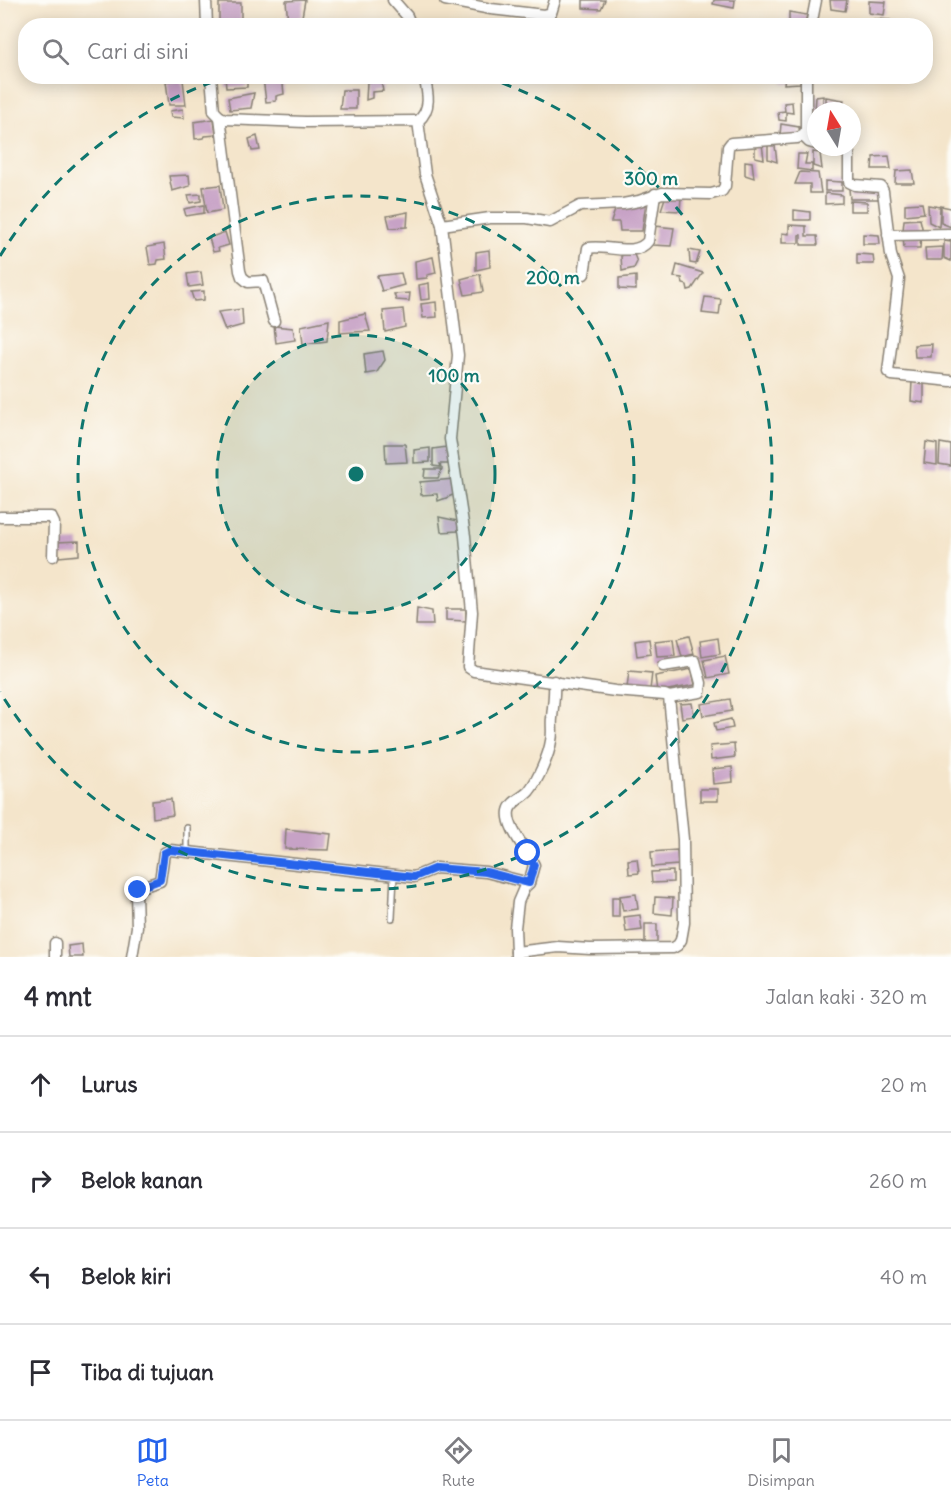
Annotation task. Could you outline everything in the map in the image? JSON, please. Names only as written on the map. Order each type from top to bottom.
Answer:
[{"type":"street","points":[[206,0],[207,18]]},
{"type":"street","points":[[393,0],[408,18]]},
{"type":"street","points":[[446,0],[490,9],[544,15],[551,13],[555,0]]},
{"type":"street","points":[[813,18],[816,0]]},
{"type":"street","points":[[211,84],[212,105],[220,117],[240,272],[248,282],[264,281],[274,321]]},
{"type":"street","points":[[220,117],[305,122],[418,121],[427,109],[429,97],[426,84]]},
{"type":"street","points":[[442,225],[490,218],[527,218],[550,222],[580,206],[631,202],[655,194],[711,194],[722,191],[725,186],[728,147],[731,143],[803,136],[806,130],[806,84]]},
{"type":"street","points":[[418,121],[425,174],[442,225],[458,355],[450,439],[465,536],[472,612],[468,667],[474,671],[669,697],[700,692],[701,683],[695,661],[663,666]]},
{"type":"street","points":[[803,136],[807,140]]},
{"type":"street","points":[[849,156],[849,182],[855,185],[881,187],[884,191],[891,255],[899,279],[888,372],[892,375],[951,381]]},
{"type":"street","points":[[584,274],[588,248],[634,249],[645,245],[648,241],[655,194]]},
{"type":"street","points":[[888,235],[951,234]]},
{"type":"street","points":[[0,517],[51,517],[54,523],[53,556]]},
{"type":"street","points":[[554,681],[556,696],[548,754],[530,790],[513,804],[509,811],[517,838],[534,864],[529,883],[524,888],[518,902],[515,928],[516,955],[558,947],[668,948],[678,945],[681,940],[684,923],[683,839],[669,697]]},
{"type":"street","points":[[132,957],[136,935],[136,893],[141,887],[160,880],[164,856],[167,852],[187,851],[418,877],[436,868],[486,872],[529,883]]},
{"type":"street","points":[[55,943],[55,957]]},
{"type":"lane","points":[[187,828],[187,851]]},
{"type":"lane","points":[[392,918],[394,875]]},
{"type":"building","points":[[305,0],[302,17],[288,18],[286,1]]},
{"type":"building","points":[[583,0],[605,0],[601,9],[583,8]]},
{"type":"building","points":[[714,0],[735,0],[734,8],[713,4]]},
{"type":"building","points":[[830,0],[847,0],[845,11],[831,9]]},
{"type":"building","points":[[869,1],[886,2],[884,15],[869,13]]},
{"type":"building","points":[[219,3],[241,3],[241,18],[219,18]]},
{"type":"building","points":[[789,12],[807,15],[806,18],[789,18]]},
{"type":"building","points":[[166,84],[183,84],[186,105],[169,105]]},
{"type":"building","points":[[226,84],[247,84],[247,87],[226,88]]},
{"type":"building","points":[[264,84],[283,84],[284,94],[276,96],[276,101],[266,102]]},
{"type":"building","points":[[367,84],[382,84],[383,91],[372,92],[372,98],[366,100]]},
{"type":"building","points":[[342,90],[356,90],[356,109],[340,109]]},
{"type":"building","points":[[254,93],[251,108],[230,110],[228,98]]},
{"type":"building","points":[[823,96],[823,102],[816,102],[816,97]]},
{"type":"building","points":[[826,97],[844,100],[843,102],[826,102]]},
{"type":"building","points":[[792,102],[793,113],[786,112],[786,121],[779,120],[778,112],[785,111],[784,103]]},
{"type":"building","points":[[183,109],[184,118],[171,117],[170,111]]},
{"type":"building","points":[[214,119],[216,135],[195,139],[194,122]]},
{"type":"building","points":[[781,124],[799,127],[800,136],[780,135]]},
{"type":"building","points":[[257,136],[260,150],[252,151],[249,139]]},
{"type":"building","points":[[755,142],[762,144],[764,159],[755,157]]},
{"type":"building","points":[[768,145],[775,146],[777,162],[768,159]]},
{"type":"building","points":[[798,154],[807,154],[805,164],[812,164],[812,171],[797,169]]},
{"type":"building","points":[[813,156],[820,156],[822,169],[813,166]]},
{"type":"building","points":[[889,156],[891,169],[872,169],[873,157]]},
{"type":"building","points":[[745,161],[752,162],[754,178],[745,175]]},
{"type":"building","points":[[912,170],[914,183],[895,183],[896,171]]},
{"type":"building","points":[[800,172],[818,173],[821,193],[810,193],[810,184],[795,184]]},
{"type":"building","points":[[189,175],[190,186],[172,191],[169,176]]},
{"type":"building","points":[[825,181],[842,182],[842,191],[825,191]]},
{"type":"building","points":[[220,185],[223,210],[207,213],[203,187]]},
{"type":"building","points":[[849,189],[883,191],[884,199],[850,199]]},
{"type":"building","points":[[825,193],[842,195],[842,203],[825,204]]},
{"type":"building","points":[[201,194],[201,201],[190,203],[188,195]]},
{"type":"building","points":[[681,197],[680,211],[661,210],[665,198]]},
{"type":"building","points":[[850,201],[867,202],[867,211],[850,211]]},
{"type":"building","points":[[646,202],[642,231],[620,231],[619,222],[611,222],[615,210]]},
{"type":"building","points":[[922,203],[924,213],[905,215],[905,204]]},
{"type":"building","points":[[204,205],[204,213],[186,216],[184,209]]},
{"type":"building","points":[[928,205],[940,207],[939,227],[929,222]]},
{"type":"building","points":[[941,206],[951,208],[951,227],[941,223]]},
{"type":"building","points":[[794,210],[810,212],[810,220],[794,220]]},
{"type":"building","points":[[408,212],[407,227],[390,228],[387,216]]},
{"type":"building","points":[[920,219],[923,232],[903,231],[904,220]]},
{"type":"building","points":[[789,225],[806,226],[806,236],[817,236],[818,245],[801,245],[801,235],[799,235],[799,243],[782,243],[782,233],[789,234]]},
{"type":"building","points":[[655,226],[674,228],[671,246],[653,245]]},
{"type":"building","points":[[225,232],[229,245],[213,252],[209,238]]},
{"type":"building","points":[[863,234],[879,235],[880,244],[863,244]]},
{"type":"building","points":[[921,235],[920,248],[904,248],[903,236]]},
{"type":"building","points":[[944,241],[951,242],[951,261],[944,258]]},
{"type":"building","points":[[164,244],[166,259],[158,260],[157,264],[150,265],[147,247]]},
{"type":"building","points":[[943,247],[942,260],[926,260],[925,248]]},
{"type":"building","points":[[489,250],[490,267],[476,270],[476,252]]},
{"type":"building","points":[[689,250],[700,252],[696,264],[690,263]]},
{"type":"building","points":[[633,252],[637,262],[634,268],[622,271],[621,256]]},
{"type":"building","points":[[857,254],[873,255],[874,264],[857,264]]},
{"type":"building","points":[[433,257],[436,273],[427,275],[427,278],[416,279],[415,261]]},
{"type":"building","points":[[677,265],[703,273],[692,289],[688,290],[682,278],[674,277]]},
{"type":"building","points":[[201,272],[203,285],[189,287],[187,274]]},
{"type":"building","points":[[401,273],[404,285],[382,291],[377,276]]},
{"type":"building","points":[[480,274],[483,292],[465,295],[461,279]]},
{"type":"building","points":[[636,276],[636,290],[619,289],[619,278]]},
{"type":"building","points":[[429,283],[430,299],[421,300],[419,285]]},
{"type":"building","points":[[204,291],[204,300],[194,301],[191,292]]},
{"type":"building","points":[[410,293],[409,301],[396,300],[394,294]]},
{"type":"building","points":[[705,297],[721,299],[719,315],[702,313]]},
{"type":"building","points":[[436,302],[437,317],[423,318],[421,304]]},
{"type":"building","points":[[242,309],[243,325],[225,330],[218,312]]},
{"type":"building","points":[[403,309],[405,327],[385,332],[383,311]]},
{"type":"building","points":[[365,314],[370,331],[340,333],[340,320]]},
{"type":"building","points":[[329,320],[327,341],[303,344],[301,326]]},
{"type":"building","points":[[274,326],[293,328],[295,340],[276,343]]},
{"type":"building","points":[[932,344],[931,357],[915,357],[914,345]]},
{"type":"building","points":[[383,351],[385,360],[377,372],[366,374],[364,354]]},
{"type":"building","points":[[912,381],[924,383],[924,403],[911,401]]},
{"type":"building","points":[[926,442],[937,444],[937,465],[924,463]]},
{"type":"building","points":[[940,443],[951,445],[951,466],[939,464]]},
{"type":"building","points":[[385,444],[405,444],[407,462],[386,463]]},
{"type":"building","points":[[447,447],[448,464],[440,464],[441,467],[433,466],[433,449]]},
{"type":"building","points":[[430,448],[430,462],[414,463],[414,450]]},
{"type":"building","points":[[425,469],[442,469],[438,478],[424,478]]},
{"type":"building","points":[[454,479],[455,494],[438,501],[437,494],[421,495],[420,482]]},
{"type":"building","points":[[439,517],[458,521],[458,531],[441,532]]},
{"type":"building","points":[[79,541],[79,555],[59,557],[57,542]]},
{"type":"building","points":[[417,608],[432,611],[433,625],[416,625]]},
{"type":"building","points":[[446,609],[466,609],[466,621],[446,620]]},
{"type":"building","points":[[689,636],[694,654],[682,657],[677,639]]},
{"type":"building","points":[[718,638],[720,654],[702,657],[700,641]]},
{"type":"building","points":[[649,639],[651,654],[637,656],[635,641]]},
{"type":"building","points":[[673,639],[675,656],[657,657],[655,641]]},
{"type":"building","points":[[725,656],[729,674],[708,678],[704,660]]},
{"type":"building","points":[[692,669],[695,685],[657,692],[655,676]]},
{"type":"building","points":[[629,671],[652,673],[650,690],[627,688]]},
{"type":"building","points":[[730,699],[732,711],[703,716],[701,704]]},
{"type":"building","points":[[692,703],[694,716],[682,718],[680,704]]},
{"type":"building","points":[[731,719],[733,728],[716,731],[714,723]]},
{"type":"building","points":[[734,744],[735,757],[711,760],[710,746]]},
{"type":"building","points":[[732,767],[733,782],[713,784],[712,769]]},
{"type":"building","points":[[700,789],[718,789],[718,801],[700,801]]},
{"type":"building","points":[[171,799],[173,815],[153,818],[152,801]]},
{"type":"building","points":[[286,829],[331,834],[329,850],[285,849]]},
{"type":"building","points":[[677,850],[678,865],[652,867],[651,852]]},
{"type":"building","points":[[637,859],[639,873],[629,874],[628,860]]},
{"type":"building","points":[[673,871],[673,882],[652,883],[651,872]]},
{"type":"building","points":[[636,894],[638,909],[623,911],[620,896]]},
{"type":"building","points":[[612,897],[619,897],[619,917],[612,917]]},
{"type":"building","points":[[655,897],[673,898],[672,915],[654,913]]},
{"type":"building","points":[[640,915],[642,930],[626,932],[624,917]]},
{"type":"building","points":[[645,924],[657,924],[657,943],[645,943]]},
{"type":"building","points":[[82,944],[83,957],[69,957],[68,946]]},
{"type":"route","points":[[138,890],[160,880],[164,853],[170,850],[414,877],[436,868],[481,872],[529,883],[534,865],[528,853]]}]
